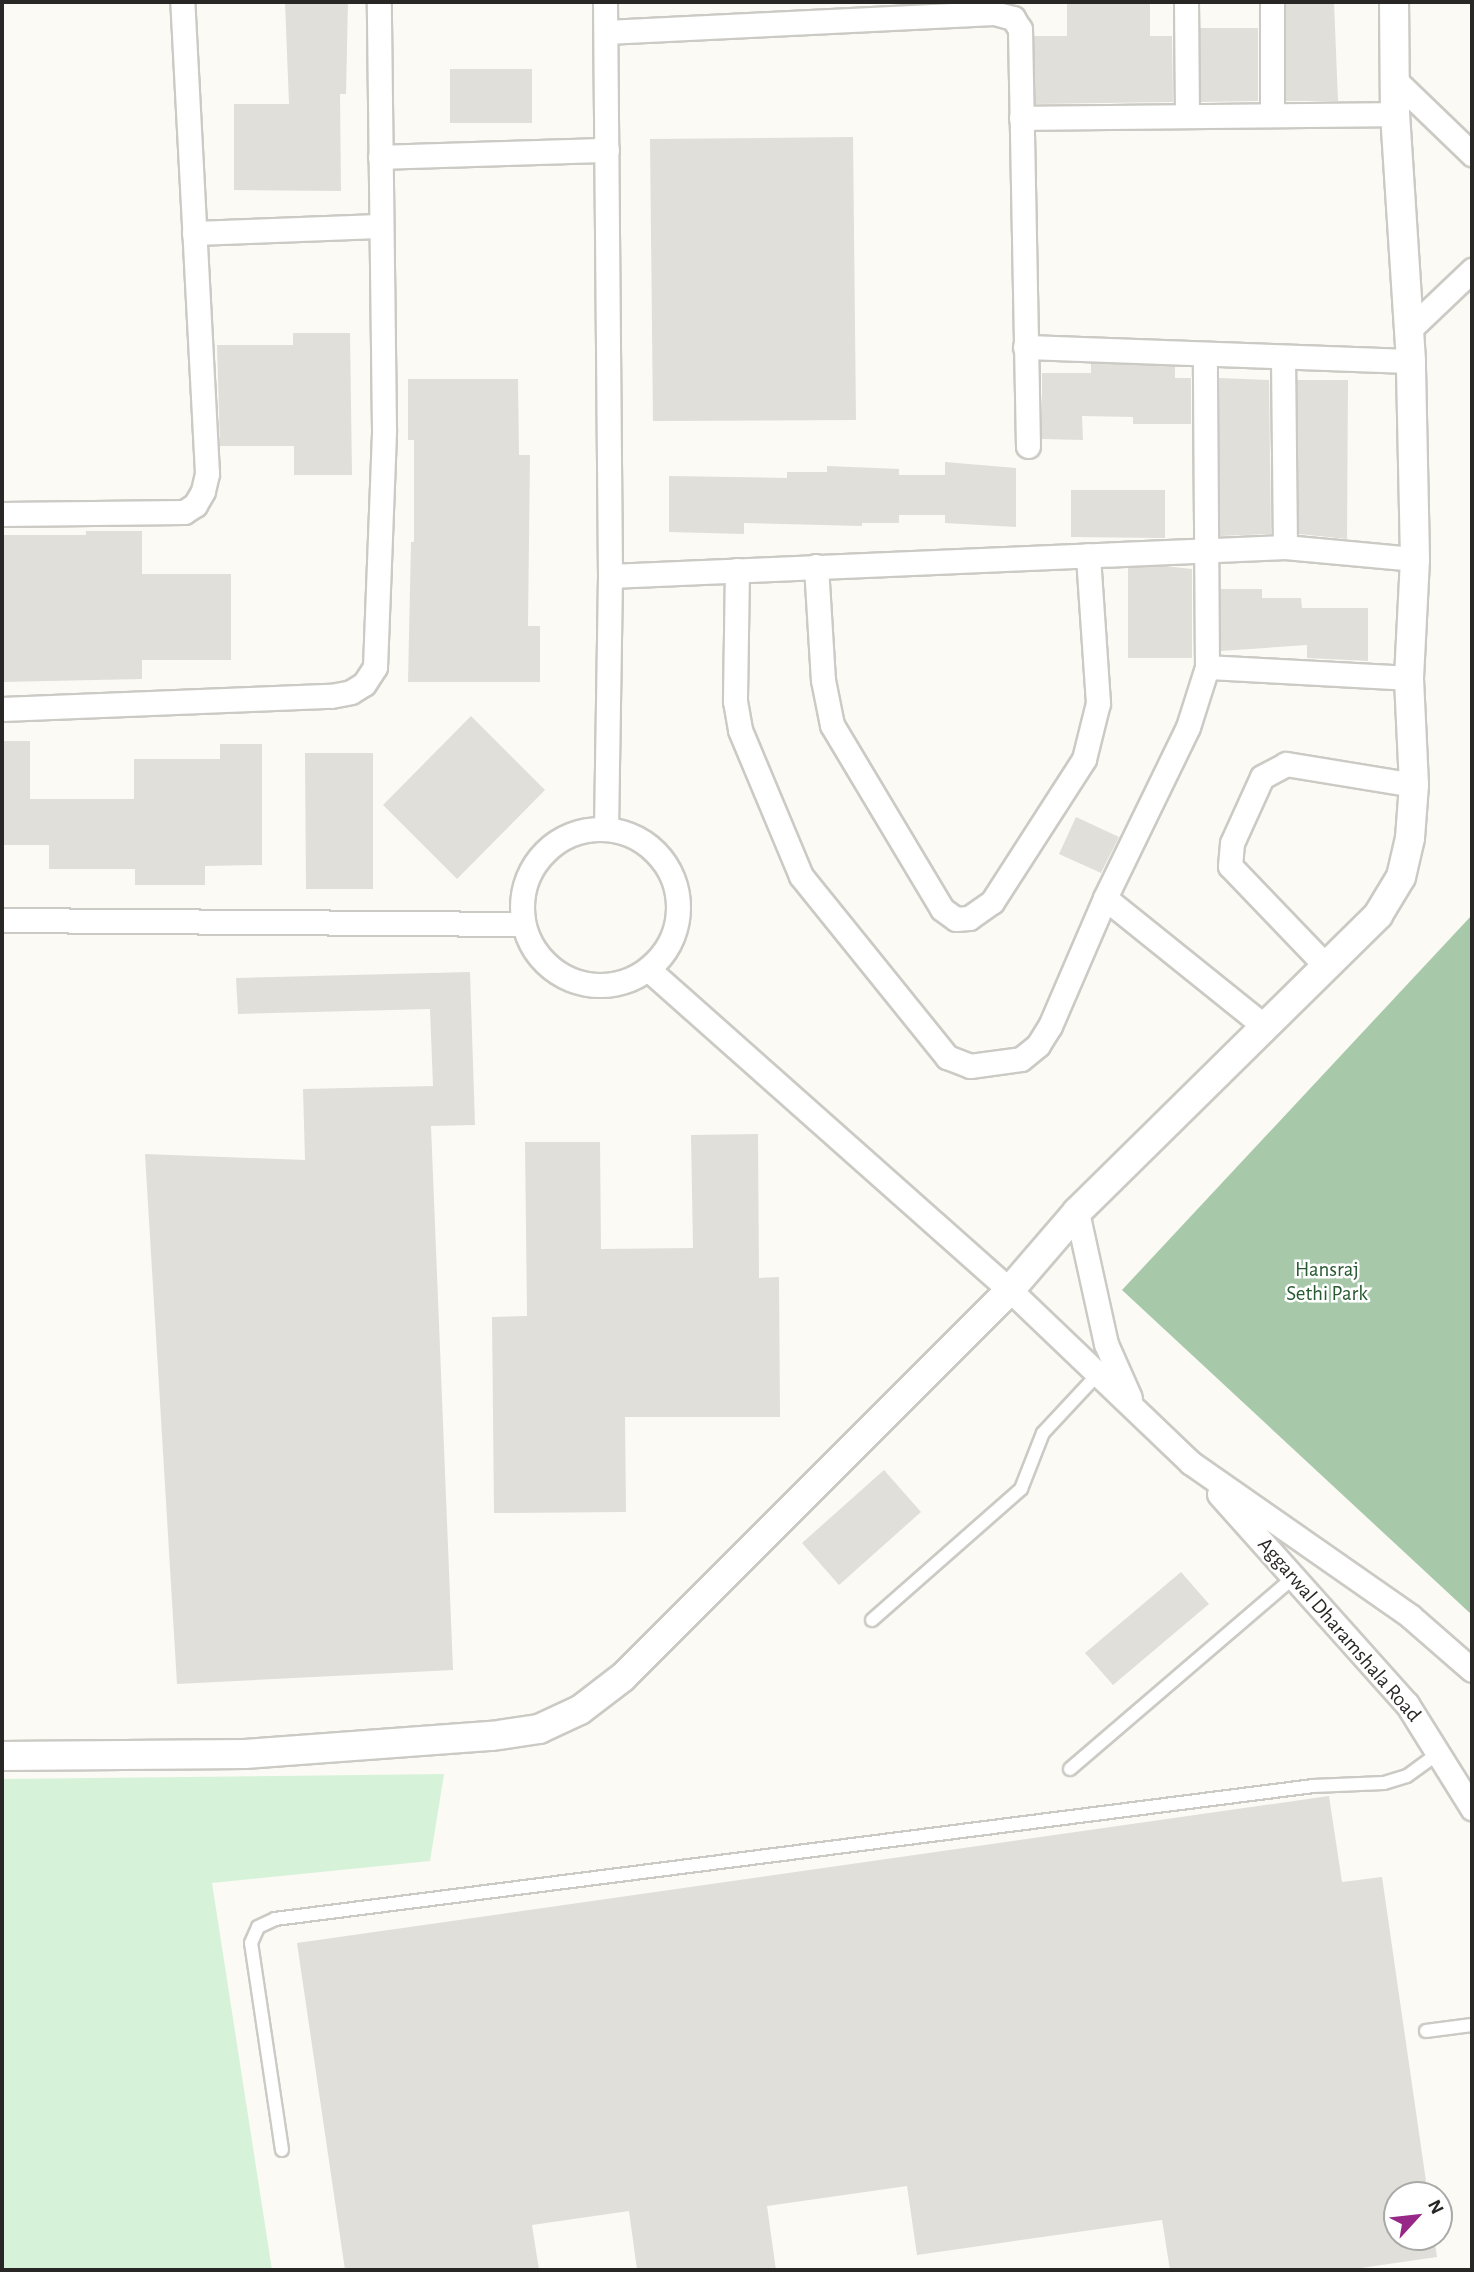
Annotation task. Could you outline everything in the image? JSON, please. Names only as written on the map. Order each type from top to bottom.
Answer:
[{"type":"street","points":[[2,514],[184,512],[195,505],[207,473],[182,2]]},
{"type":"street","points":[[2,709],[331,696],[351,692],[364,684],[375,667],[378,647],[384,429],[379,2]]},
{"type":"street","points":[[605,2],[610,576],[606,828]]},
{"type":"street","points":[[1185,2],[1187,113]]},
{"type":"street","points":[[1272,2],[1272,113]]},
{"type":"street","points":[[2,1756],[244,1754],[492,1736],[539,1729],[580,1710],[623,1677],[1010,1290],[1077,1212],[1263,1025],[1326,967],[1394,893],[1410,838],[1414,785],[1409,678],[1415,559],[1410,329],[1395,114],[1394,2]]},
{"type":"street","points":[[606,32],[1004,14],[1020,29],[1028,446]]},
{"type":"street","points":[[1395,80],[1472,154]]},
{"type":"street","points":[[1021,118],[1187,113],[1395,114]]},
{"type":"street","points":[[380,157],[607,150]]},
{"type":"street","points":[[194,233],[380,226]]},
{"type":"street","points":[[1410,329],[1472,270]]},
{"type":"street","points":[[1025,347],[1411,361]]},
{"type":"street","points":[[737,570],[735,701],[752,769],[801,876],[947,1057],[970,1066],[989,1066],[1021,1059],[1038,1045],[1105,898],[1188,727],[1207,667],[1205,354]]},
{"type":"street","points":[[1283,357],[1285,547]]},
{"type":"street","points":[[610,576],[1285,547],[1415,559]]},
{"type":"street","points":[[816,566],[823,680],[832,725],[942,909],[956,919],[969,918],[992,902],[1084,760],[1098,703],[1088,555]]},
{"type":"street","points":[[1207,667],[1409,678]]},
{"type":"street","points":[[1326,967],[1230,866],[1232,843],[1262,777],[1286,764],[1414,785]]},
{"type":"street","points":[[606,828],[643,842],[661,859],[673,880],[678,904],[676,929],[665,951],[649,969],[607,986],[584,984],[545,964],[523,925],[523,890],[537,859],[574,832],[606,828]]},
{"type":"street","points":[[1105,898],[1263,1025]]},
{"type":"street","points":[[2,920],[523,925]]},
{"type":"street","points":[[649,969],[1010,1290],[1191,1463],[1410,1616],[1472,1670]]},
{"type":"street","points":[[1077,1212],[1106,1345],[1136,1410]]},
{"type":"street","name":"Aggarwal Dharamshala Road","points":[[1191,1463],[1407,1704],[1440,1752],[1472,1808]]},
{"type":"lane","points":[[872,1620],[1021,1489],[1043,1433],[1098,1374]]},
{"type":"lane","points":[[1070,1769],[1294,1577]]},
{"type":"lane","points":[[282,2150],[251,1943],[258,1927],[275,1919],[1313,1786],[1384,1783],[1407,1776],[1440,1752]]},
{"type":"lane","points":[[1426,2031],[1472,2025]]},
{"type":"green space","name":"Hansraj Sethi Park","points":[[1472,915],[1472,1615],[1122,1290]]},
{"type":"green space","points":[[444,1774],[430,1861],[212,1883],[272,2270],[2,2270],[2,1779]]},
{"type":"building","points":[[285,2],[348,2],[346,94],[340,94],[341,191],[234,190],[234,104],[289,104]]},
{"type":"building","points":[[1067,2],[1150,2],[1150,36],[1172,36],[1173,102],[1035,104],[1034,36],[1067,36]]},
{"type":"building","points":[[1286,2],[1334,2],[1338,101],[1286,101]]},
{"type":"building","points":[[1200,28],[1258,28],[1258,101],[1201,102]]},
{"type":"building","points":[[450,69],[532,69],[532,123],[450,123]]},
{"type":"building","points":[[853,137],[856,420],[653,421],[650,139]]},
{"type":"building","points":[[293,333],[350,333],[352,475],[294,475],[294,446],[220,446],[217,345],[293,345]]},
{"type":"building","points":[[1091,363],[1175,366],[1175,378],[1191,378],[1191,424],[1133,424],[1133,417],[1082,416],[1083,440],[1042,439],[1042,373],[1091,373]]},
{"type":"building","points":[[1219,378],[1269,380],[1271,534],[1220,536]]},
{"type":"building","points":[[408,379],[518,379],[519,455],[530,455],[528,626],[540,626],[540,682],[408,682],[411,542],[414,542],[414,440],[408,440]]},
{"type":"building","points":[[1297,380],[1348,380],[1347,539],[1299,534]]},
{"type":"building","points":[[945,462],[1016,468],[1016,527],[945,523],[945,515],[899,515],[899,523],[862,523],[862,526],[744,523],[744,534],[669,532],[669,476],[787,478],[787,472],[827,472],[827,466],[899,469],[899,475],[945,475]]},
{"type":"building","points":[[1071,490],[1165,490],[1165,538],[1071,537]]},
{"type":"building","points":[[86,531],[142,531],[142,574],[231,574],[231,660],[142,660],[142,679],[2,682],[2,535],[86,535]]},
{"type":"building","points":[[1165,566],[1192,569],[1192,658],[1128,658],[1128,568]]},
{"type":"building","points":[[1221,589],[1262,589],[1262,598],[1301,598],[1302,608],[1368,608],[1368,661],[1307,658],[1307,645],[1221,651]]},
{"type":"building","points":[[471,716],[545,790],[457,879],[383,805]]},
{"type":"building","points":[[2,741],[30,741],[30,799],[134,799],[134,759],[220,759],[220,744],[262,744],[262,865],[205,866],[205,885],[135,885],[135,869],[49,869],[49,845],[2,845]]},
{"type":"building","points":[[305,753],[373,753],[373,889],[306,889]]},
{"type":"building","points":[[1076,817],[1119,837],[1101,873],[1059,854]]},
{"type":"building","points":[[470,972],[475,1125],[431,1126],[453,1670],[177,1684],[145,1154],[305,1160],[303,1089],[433,1086],[430,1009],[238,1014],[236,978]]},
{"type":"building","points":[[758,1134],[759,1278],[779,1277],[780,1417],[625,1417],[626,1512],[494,1513],[492,1317],[527,1316],[525,1142],[600,1142],[601,1249],[693,1248],[691,1135]]},
{"type":"building","points":[[884,1470],[921,1512],[839,1585],[802,1543]]},
{"type":"building","points":[[1181,1572],[1209,1604],[1113,1685],[1085,1653]]},
{"type":"building","points":[[1329,1796],[1342,1882],[1382,1877],[1426,2181],[1383,2181],[1383,2251],[1436,2251],[1437,2257],[1347,2270],[1170,2270],[1162,2220],[917,2255],[907,2186],[767,2206],[776,2270],[637,2270],[629,2211],[532,2225],[539,2270],[345,2270],[297,1943]]}]
